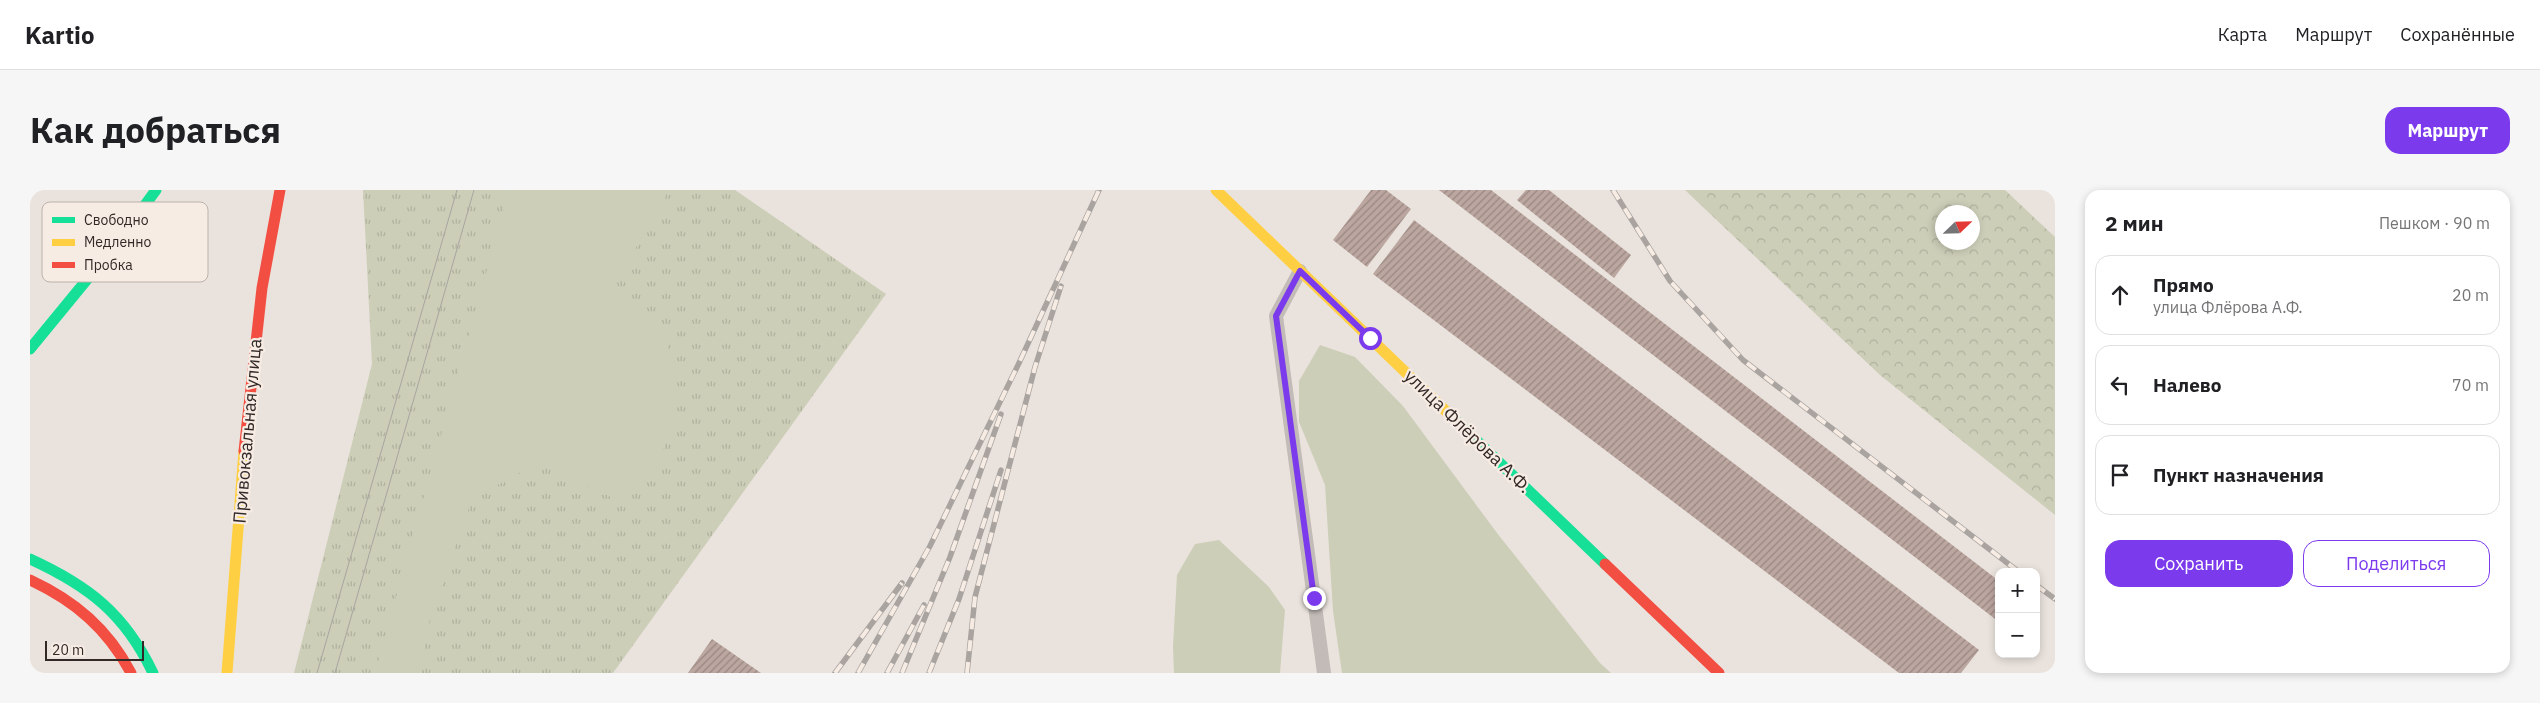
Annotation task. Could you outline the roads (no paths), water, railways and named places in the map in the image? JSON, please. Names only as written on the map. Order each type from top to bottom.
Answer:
[{"type":"main road","points":[[147,202],[156,190]]},
{"type":"main road","name":"Привокзальная улица","points":[[227,673],[236,585],[249,379],[265,269],[280,190]]},
{"type":"main road","name":"улица Флёрова А.Ф.","points":[[1216,190],[1719,673]]},
{"type":"main road","points":[[30,349],[85,282]]},
{"type":"main road","points":[[30,558],[79,582],[100,598],[132,633],[153,673]]},
{"type":"main road","points":[[30,580],[68,599],[88,613],[115,645],[131,673]]},
{"type":"lane","points":[[1300,271],[1276,316],[1324,673]]},
{"type":"tram line","points":[[317,673],[457,190]]},
{"type":"tram line","points":[[335,673],[474,190]]},
{"type":"railway","points":[[858,673],[930,546],[1019,363],[1099,190]]},
{"type":"railway","points":[[1613,190],[1670,281],[1743,360],[2014,568]]},
{"type":"railway","points":[[967,673],[975,597],[1035,367],[1061,286]]},
{"type":"railway","points":[[902,673],[950,557],[1001,414]]},
{"type":"railway","points":[[929,673],[959,599],[1001,470]]},
{"type":"railway","points":[[835,673],[902,583]]},
{"type":"railway","points":[[2040,588],[2055,599]]},
{"type":"railway","points":[[887,673],[924,605]]}]
